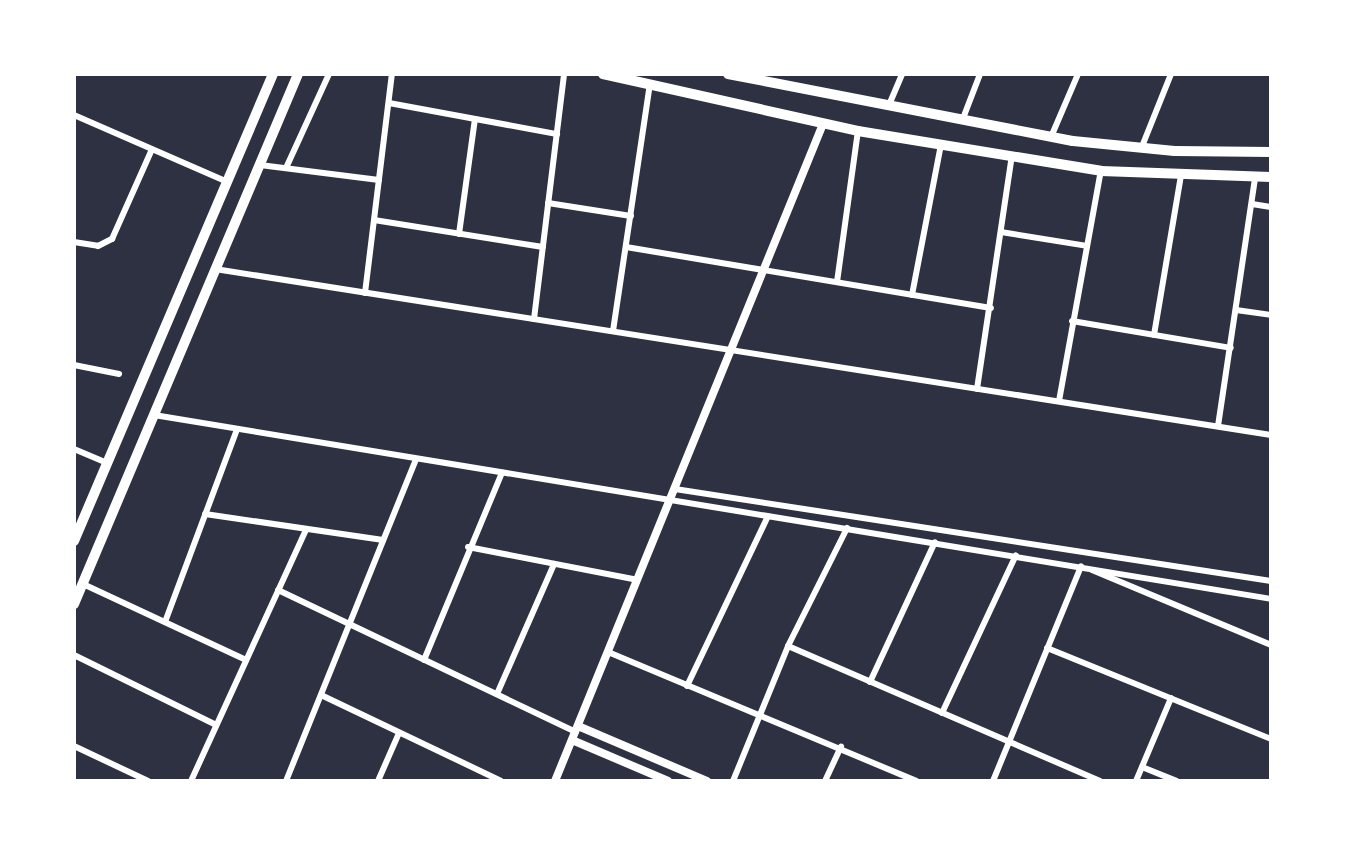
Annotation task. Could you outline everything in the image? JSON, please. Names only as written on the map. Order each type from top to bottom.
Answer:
[{"type":"main road","points":[[74,604],[298,74]]},
{"type":"main road","points":[[603,74],[858,131],[1101,171],[1198,177],[1271,177]]},
{"type":"main road","points":[[731,74],[887,108],[1051,137],[1199,153],[1271,152]]},
{"type":"main road","points":[[74,541],[272,77],[283,76],[290,91]]},
{"type":"main road","points":[[1241,177],[1235,165],[1242,152]]},
{"type":"main road","points":[[1198,177],[1204,165],[1199,153]]},
{"type":"street","points":[[286,168],[329,74]]},
{"type":"street","points":[[365,293],[392,74]]},
{"type":"street","points":[[534,319],[564,74]]},
{"type":"street","points":[[887,108],[902,74]]},
{"type":"street","points":[[962,121],[980,74]]},
{"type":"street","points":[[1051,137],[1078,74]]},
{"type":"street","points":[[1141,149],[1171,74]]},
{"type":"street","points":[[613,331],[650,84]]},
{"type":"street","points":[[389,103],[557,134]]},
{"type":"street","points":[[74,116],[227,182]]},
{"type":"street","points":[[459,234],[475,119]]},
{"type":"street","points":[[555,781],[823,124]]},
{"type":"street","points":[[837,282],[858,131]]},
{"type":"street","points":[[912,295],[941,145]]},
{"type":"street","points":[[74,242],[98,246],[112,239],[152,149]]},
{"type":"street","points":[[977,389],[1012,156]]},
{"type":"street","points":[[259,165],[379,180]]},
{"type":"street","points":[[1059,401],[1101,171]]},
{"type":"street","points":[[1154,335],[1181,176]]},
{"type":"street","points":[[1218,426],[1255,177]]},
{"type":"street","points":[[548,203],[631,216]]},
{"type":"street","points":[[1252,204],[1271,207]]},
{"type":"street","points":[[374,220],[543,247]]},
{"type":"street","points":[[1001,232],[1087,246]]},
{"type":"street","points":[[626,247],[991,308]]},
{"type":"street","points":[[215,269],[1271,435]]},
{"type":"street","points":[[1236,310],[1271,315]]},
{"type":"street","points":[[1072,321],[1231,348]]},
{"type":"street","points":[[74,365],[119,374]]},
{"type":"street","points":[[153,415],[1271,599]]},
{"type":"street","points":[[165,622],[237,429]]},
{"type":"street","points":[[74,449],[107,463]]},
{"type":"street","points":[[286,781],[416,459]]},
{"type":"street","points":[[424,660],[468,547],[502,473]]},
{"type":"street","points":[[675,489],[1271,581]]},
{"type":"street","points":[[205,514],[383,540]]},
{"type":"street","points":[[687,686],[768,516]]},
{"type":"street","points":[[733,781],[788,646],[847,528]]},
{"type":"street","points":[[191,781],[306,530]]},
{"type":"street","points":[[870,682],[935,542]]},
{"type":"street","points":[[468,547],[637,580]]},
{"type":"street","points":[[942,713],[1016,555]]},
{"type":"street","points":[[497,694],[554,564]]},
{"type":"street","points":[[1081,566],[1271,645]]},
{"type":"street","points":[[993,781],[1081,566]]},
{"type":"street","points":[[83,584],[246,660]]},
{"type":"street","points":[[278,590],[575,733],[589,747],[668,781]]},
{"type":"street","points":[[788,646],[1100,781]]},
{"type":"street","points":[[1047,648],[1271,739]]},
{"type":"street","points":[[608,652],[916,781]]},
{"type":"street","points":[[74,655],[216,725]]},
{"type":"street","points":[[321,695],[501,781]]},
{"type":"street","points":[[1136,781],[1171,698]]},
{"type":"street","points":[[378,781],[399,733]]},
{"type":"street","points":[[575,733],[597,734],[707,781]]},
{"type":"street","points":[[589,747],[589,737],[597,734]]},
{"type":"street","points":[[74,746],[148,781]]},
{"type":"street","points":[[825,781],[841,747]]},
{"type":"street","points":[[1142,767],[1176,781]]}]
